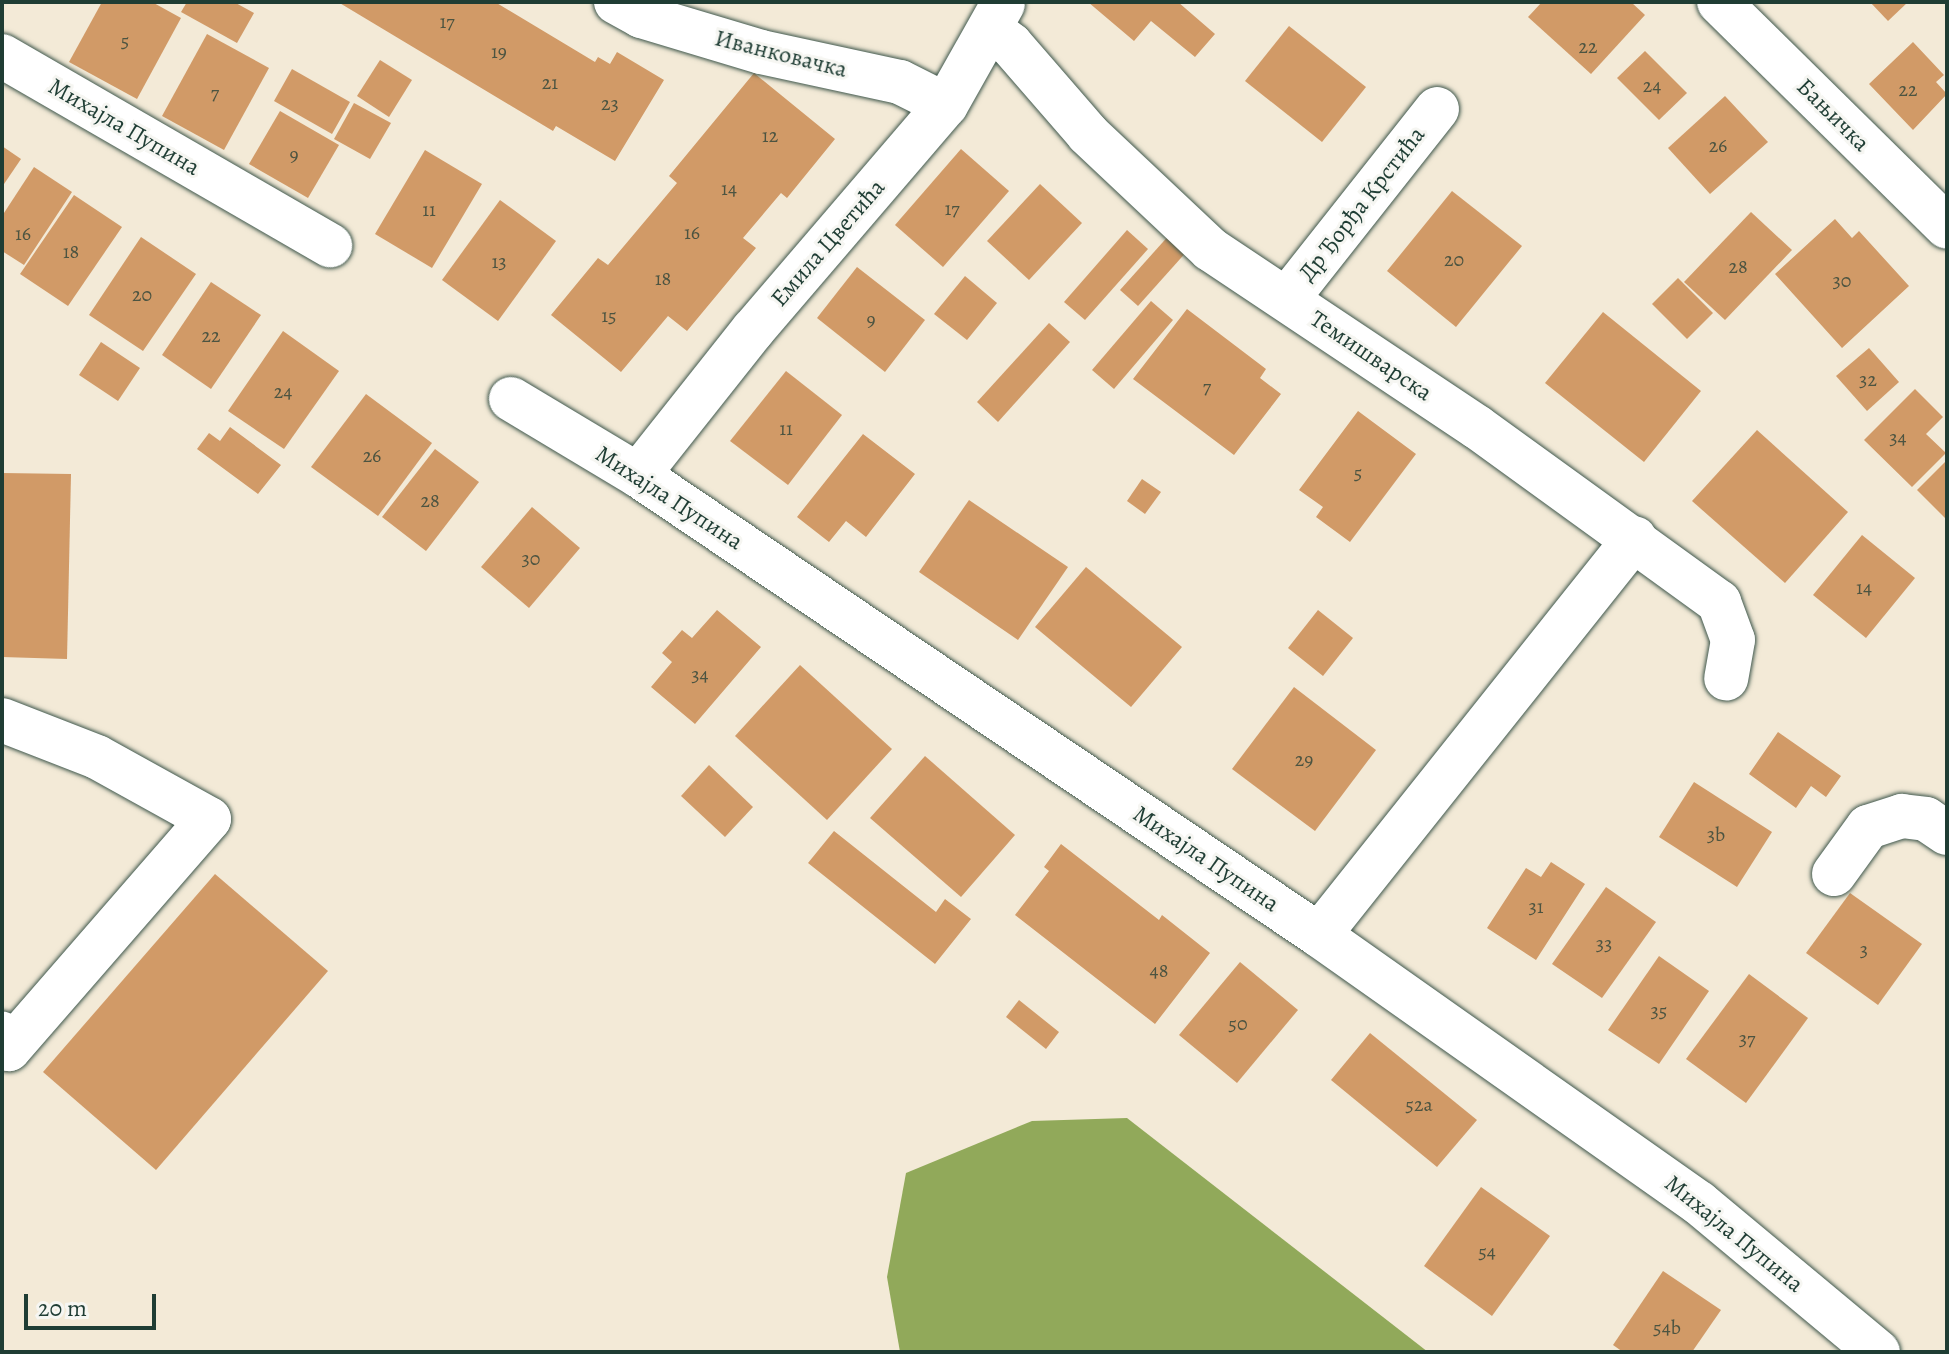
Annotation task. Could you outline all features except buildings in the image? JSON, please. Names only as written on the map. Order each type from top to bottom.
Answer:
[{"type":"street","name":"Иванковачка","points":[[616,2],[641,16],[761,52],[900,82],[946,105]]},
{"type":"street","name":"Бањичка","points":[[1719,2],[1942,211]]},
{"type":"street","name":"Емила Цветића","points":[[638,475],[753,330],[946,105],[997,15]]},
{"type":"street","name":"Темишварска","points":[[997,15],[1011,45],[1088,134],[1210,249],[1635,538],[1719,602],[1733,640],[1726,678]]},
{"type":"street","name":"Михајла Пупина","points":[[2,56],[330,245]]},
{"type":"street","name":"Др Ђорђа Крстића","points":[[1287,299],[1437,109]]},
{"type":"street","name":"Михајла Пупина","points":[[511,399],[638,475],[1319,935],[1699,1203],[1878,1352]]},
{"type":"street","points":[[1319,935],[1635,538]]},
{"type":"street","points":[[2,720],[97,757],[209,819],[9,1049],[2,1034]]},
{"type":"street","points":[[1834,874],[1868,827],[1902,816],[1926,819],[1947,833]]},
{"type":"green space","points":[[1127,1118],[1428,1352],[900,1352],[887,1277],[906,1173],[1032,1121]]}]
